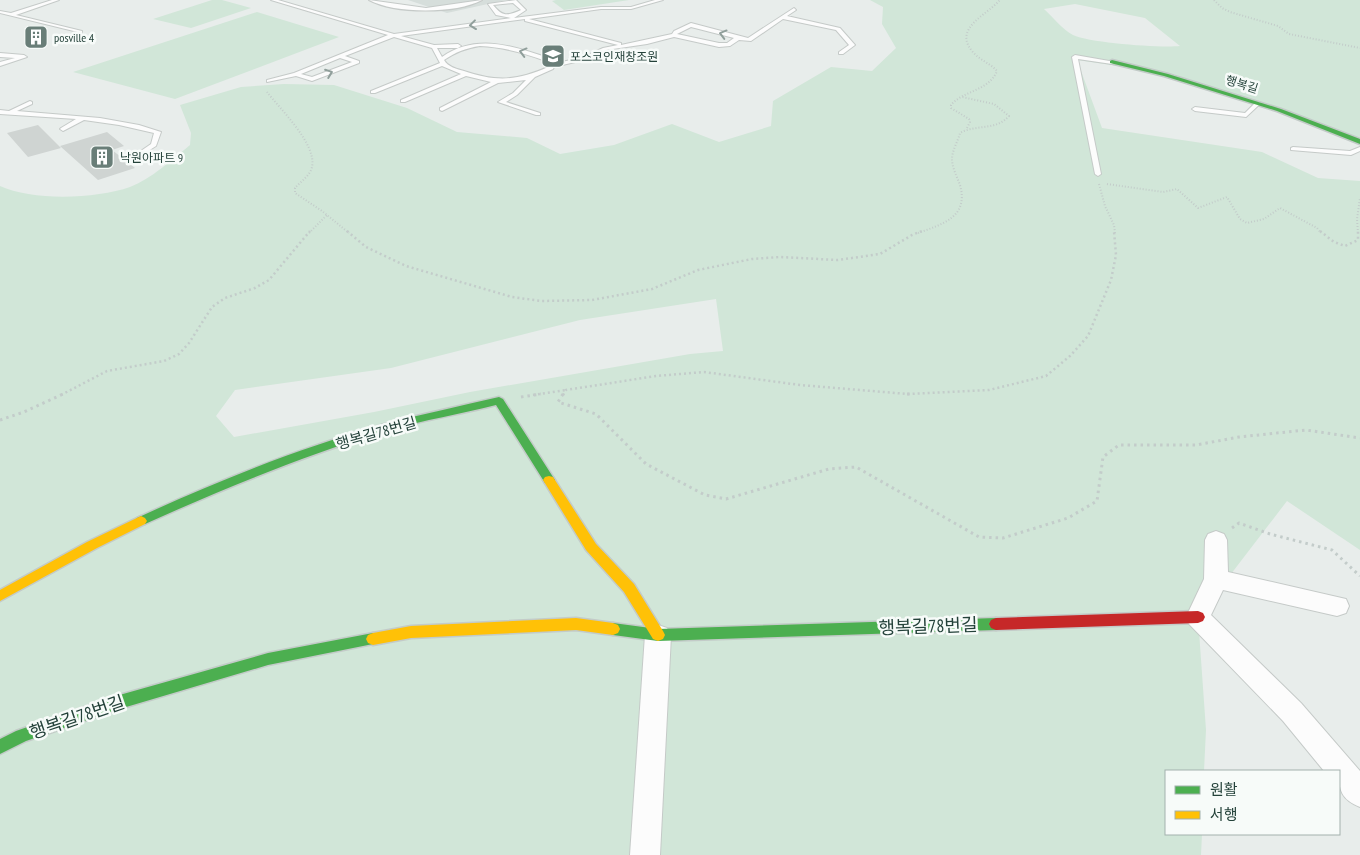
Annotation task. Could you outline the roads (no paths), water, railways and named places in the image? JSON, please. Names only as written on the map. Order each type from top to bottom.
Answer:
[{"type":"street","name":"행복길","points":[[1112,62],[1166,75],[1258,103],[1360,142]]},
{"type":"street","name":"행복길78번길","points":[[0,596],[48,567],[200,494],[295,457],[388,427],[499,401],[591,547],[629,588],[658,635]]},
{"type":"street","points":[[1216,540],[1216,579],[1198,618],[1292,712],[1360,793]]},
{"type":"street","points":[[1216,579],[1337,606]]},
{"type":"street","name":"행복길78번길","points":[[0,747],[21,736],[116,703],[268,659],[411,632],[576,624],[658,635],[1198,618]]},
{"type":"street","points":[[645,855],[658,635]]},
{"type":"lane","points":[[0,18],[57,0]]},
{"type":"lane","points":[[273,0],[434,47],[490,44],[524,51],[549,60],[551,68],[533,77],[505,82],[477,78],[445,66],[434,47]]},
{"type":"lane","points":[[372,0],[400,8],[423,11],[450,8],[480,0]]},
{"type":"lane","points":[[269,81],[296,74],[394,35],[601,8],[631,8],[661,0]]},
{"type":"lane","points":[[516,18],[524,10],[514,1],[490,4],[498,14],[620,45]]},
{"type":"lane","points":[[674,35],[676,32],[691,25],[749,40],[794,9]]},
{"type":"lane","points":[[0,12],[80,32]]},
{"type":"lane","points":[[782,17],[838,29],[852,45],[841,53]]},
{"type":"lane","points":[[550,66],[586,58],[604,49],[620,45],[647,42],[674,35],[719,46],[728,45],[738,38]]},
{"type":"lane","points":[[373,92],[442,62],[450,52],[470,45]]},
{"type":"lane","points":[[0,55],[24,57],[0,64]]},
{"type":"lane","points":[[296,74],[312,79],[357,62],[342,57]]},
{"type":"lane","points":[[1098,174],[1075,57],[1112,62]]},
{"type":"lane","points":[[403,101],[465,74]]},
{"type":"lane","points":[[533,77],[515,94],[501,102],[538,114]]},
{"type":"lane","points":[[442,109],[498,81]]},
{"type":"lane","points":[[9,113],[30,102]]},
{"type":"lane","points":[[1195,109],[1246,115],[1258,103]]},
{"type":"lane","points":[[0,112],[83,118],[129,124],[158,132],[154,145],[137,156]]},
{"type":"lane","points":[[63,129],[83,118]]},
{"type":"lane","points":[[1293,149],[1351,153],[1360,149]]},
{"type":"place","name":"posville 4","points":[[36,37]]},
{"type":"place","name":"포스코인재창조원","points":[[553,56]]},
{"type":"place","name":"낙원아파트 9","points":[[102,157]]}]
